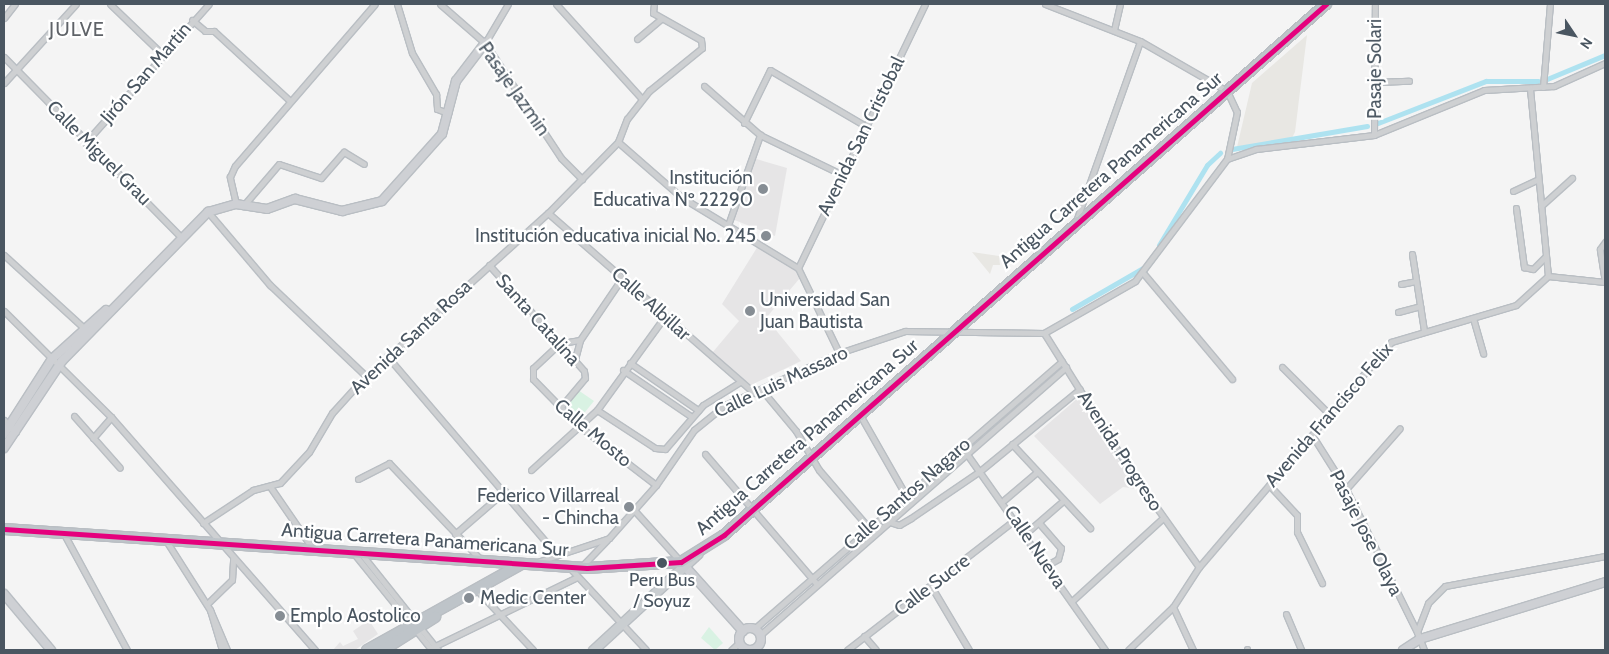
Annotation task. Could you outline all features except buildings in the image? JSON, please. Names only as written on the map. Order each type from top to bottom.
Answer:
[{"type":"highway","name":"Antigua Carretera Panamericana Sur","points":[[4,529],[165,539],[359,555],[569,567],[579,572],[684,564],[754,509],[1227,91],[1315,9],[1326,4]]},
{"type":"highway","points":[[367,650],[416,625],[475,589],[525,564]]},
{"type":"highway","points":[[383,650],[416,625]]},
{"type":"main road","points":[[593,650],[623,624],[684,564]]},
{"type":"street","points":[[4,18],[15,4]]},
{"type":"street","points":[[4,83],[76,4]]},
{"type":"street","points":[[110,4],[162,54]]},
{"type":"street","name":"Jirón San Martin","points":[[85,143],[192,20],[209,4]]},
{"type":"street","points":[[240,205],[232,172],[290,101],[375,4]]},
{"type":"street","points":[[398,4],[412,53],[436,94],[437,109],[448,113]]},
{"type":"street","name":"Pasaje Jazmin","points":[[440,4],[485,43],[561,158],[582,179]]},
{"type":"street","points":[[8,430],[60,364],[112,306],[208,212],[240,205],[267,209],[295,199],[342,211],[378,204],[442,134],[456,82],[485,43],[508,4]]},
{"type":"street","points":[[556,4],[642,99],[702,48],[701,40],[652,11],[654,4]]},
{"type":"street","name":"Avenida San Cristobal","points":[[798,268],[867,127],[924,4]]},
{"type":"street","points":[[1044,4],[1140,41],[1227,91],[1237,112],[1227,160]]},
{"type":"street","points":[[1114,30],[1120,4]]},
{"type":"street","name":"Pasaje Solari","points":[[1374,4],[1374,135]]},
{"type":"street","points":[[1544,87],[1550,4]]},
{"type":"street","points":[[637,39],[661,18]]},
{"type":"street","points":[[192,20],[205,31],[214,31],[290,101]]},
{"type":"street","points":[[1075,225],[1140,41]]},
{"type":"street","name":"Calle Miguel Grau","points":[[4,56],[18,68],[85,143],[181,237]]},
{"type":"street","points":[[1044,333],[1144,274],[1211,175],[1227,160],[1256,149],[1374,135],[1484,90],[1544,87],[1605,63]]},
{"type":"street","points":[[744,123],[770,70],[867,127]]},
{"type":"street","points":[[1375,82],[1409,81]]},
{"type":"street","points":[[704,86],[744,123],[760,135],[843,175]]},
{"type":"street","points":[[1530,88],[1537,180],[1548,276],[1605,282],[1600,249],[1605,242]]},
{"type":"street","name":"Avenida Santa Rosa","points":[[203,523],[253,490],[271,488],[309,452],[332,413],[366,376],[548,213],[618,142],[642,99]]},
{"type":"street","points":[[728,225],[760,135]]},
{"type":"street","points":[[618,142],[681,197],[798,268],[839,353]]},
{"type":"street","points":[[240,205],[279,164],[321,178],[344,152],[364,164]]},
{"type":"street","points":[[1541,206],[1572,178]]},
{"type":"street","points":[[1514,191],[1537,180]]},
{"type":"street","points":[[1516,208],[1524,267],[1533,269],[1546,256]]},
{"type":"street","points":[[208,212],[270,286],[366,376]]},
{"type":"street","name":"Calle Albillar","points":[[548,213],[754,393]]},
{"type":"street","points":[[1412,254],[1424,331]]},
{"type":"street","points":[[4,255],[84,328]]},
{"type":"street","name":"Santa Catalina","points":[[489,265],[575,359],[586,375],[560,408]]},
{"type":"street","points":[[1144,274],[1232,379]]},
{"type":"street","name":"Avenida Francisco Felix","points":[[1128,650],[1173,608],[1199,567],[1391,342],[1516,305],[1548,276]]},
{"type":"street","points":[[575,359],[580,340],[622,278]]},
{"type":"street","points":[[1401,284],[1416,280]]},
{"type":"street","points":[[4,448],[8,430],[52,359],[84,328],[112,306]]},
{"type":"street","points":[[1398,312],[1420,306]]},
{"type":"street","points":[[4,311],[52,359],[60,364],[111,417],[220,545],[315,650]]},
{"type":"street","points":[[531,470],[597,410],[623,370],[665,316]]},
{"type":"street","points":[[1473,318],[1483,354]]},
{"type":"street","name":"Calle Luis Massaro","points":[[579,572],[656,485],[707,416],[839,353],[915,329],[954,332],[1044,333]]},
{"type":"street","name":"Avenida Progreso","points":[[1044,333],[1163,518],[1199,567]]},
{"type":"street","points":[[560,343],[580,340]]},
{"type":"street","name":"Calle Mosto","points":[[560,343],[533,368],[533,379],[579,426],[656,485]]},
{"type":"street","points":[[387,356],[505,491],[557,555]]},
{"type":"street","name":"Calle Santos Nagaro","points":[[757,632],[811,577],[960,446],[1062,360]]},
{"type":"street","points":[[630,362],[698,410]]},
{"type":"street","name":"Calle Santos Nagaro","points":[[757,632],[817,584],[965,451],[1066,367]]},
{"type":"street","points":[[1282,367],[1330,415]]},
{"type":"street","points":[[623,370],[692,417]]},
{"type":"street","points":[[597,410],[654,448],[670,446],[698,410],[740,382]]},
{"type":"street","points":[[761,389],[874,534]]},
{"type":"street","points":[[887,521],[899,525],[980,470],[1080,390]]},
{"type":"street","points":[[860,415],[905,494]]},
{"type":"street","points":[[74,416],[120,468]]},
{"type":"street","points":[[93,438],[111,417]]},
{"type":"street","points":[[1346,489],[1400,428]]},
{"type":"street","name":"Pasaje Jose Olaya","points":[[1312,435],[1346,489],[1424,650]]},
{"type":"street","points":[[1012,444],[1090,528]]},
{"type":"street","name":"Calle Nueva","points":[[960,446],[1004,500],[1105,650]]},
{"type":"street","points":[[705,454],[817,584]]},
{"type":"street","points":[[358,478],[389,463],[483,562]]},
{"type":"street","points":[[1004,500],[1037,472]]},
{"type":"street","points":[[1269,485],[1297,515],[1297,532],[1322,583]]},
{"type":"street","points":[[271,488],[314,551]]},
{"type":"street","points":[[455,534],[505,491]]},
{"type":"street","points":[[1026,533],[1063,501]]},
{"type":"street","points":[[634,510],[743,631],[757,632],[758,649],[747,650],[740,642]]},
{"type":"street","points":[[1072,601],[1163,518]]},
{"type":"street","name":"Calle Sucre","points":[[847,650],[1016,519]]},
{"type":"street","points":[[1039,523],[1061,548],[1058,559],[1047,565]]},
{"type":"street","points":[[64,533],[127,650]]},
{"type":"street","points":[[525,564],[609,538]]},
{"type":"street","points":[[165,539],[171,555],[208,603],[222,650]]},
{"type":"street","points":[[359,555],[434,649],[579,572],[646,650]]},
{"type":"street","points":[[1418,636],[1428,603],[1456,581],[1605,556]]},
{"type":"street","points":[[208,603],[232,580],[233,558]]},
{"type":"street","points":[[1403,650],[1418,636],[1605,582]]},
{"type":"street","points":[[931,586],[969,650]]},
{"type":"street","points":[[475,589],[533,650]]},
{"type":"street","points":[[4,594],[51,650]]},
{"type":"street","points":[[1173,608],[1193,650]]},
{"type":"street","points":[[210,610],[227,650]]},
{"type":"street","points":[[1286,614],[1300,650]]},
{"type":"street","points":[[731,650],[740,642],[743,631]]},
{"type":"street","points":[[864,636],[876,650]]},
{"type":"shaded area","points":[[1307,35],[1295,132],[1292,138],[1237,147],[1252,83]]},
{"type":"shaded area","name":"Institución Educativa Nº 22290","points":[[753,158],[787,168],[775,236],[732,219]]},
{"type":"shaded area","name":"Universidad San Juan Bautista","points":[[758,246],[793,268],[800,278],[766,318],[801,361],[751,385],[712,353],[739,321],[722,304]]},
{"type":"shaded area","points":[[972,252],[999,256],[1000,265],[993,265],[990,274]]},
{"type":"shaded area","points":[[1078,398],[1137,489],[1123,487],[1100,504],[1034,436]]},
{"type":"shaded area","points":[[369,620],[378,634],[355,650],[333,650],[340,642],[343,646],[358,639],[353,631]]},
{"type":"green space","points":[[578,390],[594,401],[577,422],[562,410]]},
{"type":"green space","points":[[709,627],[723,643],[715,650],[701,638]]},
{"type":"waterway","points":[[1547,79],[1605,55]]},
{"type":"waterway","points":[[1378,123],[1486,81],[1538,81]]},
{"type":"waterway","points":[[1232,149],[1367,126]]},
{"type":"waterway","points":[[1159,245],[1207,165],[1220,153]]},
{"type":"waterway","points":[[1072,309],[1143,268]]},
{"type":"transit line","points":[[4,529],[587,568],[681,562],[724,535],[1326,4]]},
{"type":"place","name":"Institución Educativa Nº 22290","points":[[763,189]]},
{"type":"place","name":"Institución educativa inicial No. 245","points":[[766,236]]},
{"type":"place","name":"Universidad San Juan Bautista","points":[[750,311]]},
{"type":"place","name":"Federico Villarreal - Chincha","points":[[629,507]]},
{"type":"place","name":"Peru Bus / Soyuz","points":[[662,563]]},
{"type":"place","name":"Medic Center","points":[[469,598]]},
{"type":"place","name":"Emplo Aostolico","points":[[280,616]]},
{"type":"district","name":"JULVE","points":[[77,29]]}]
